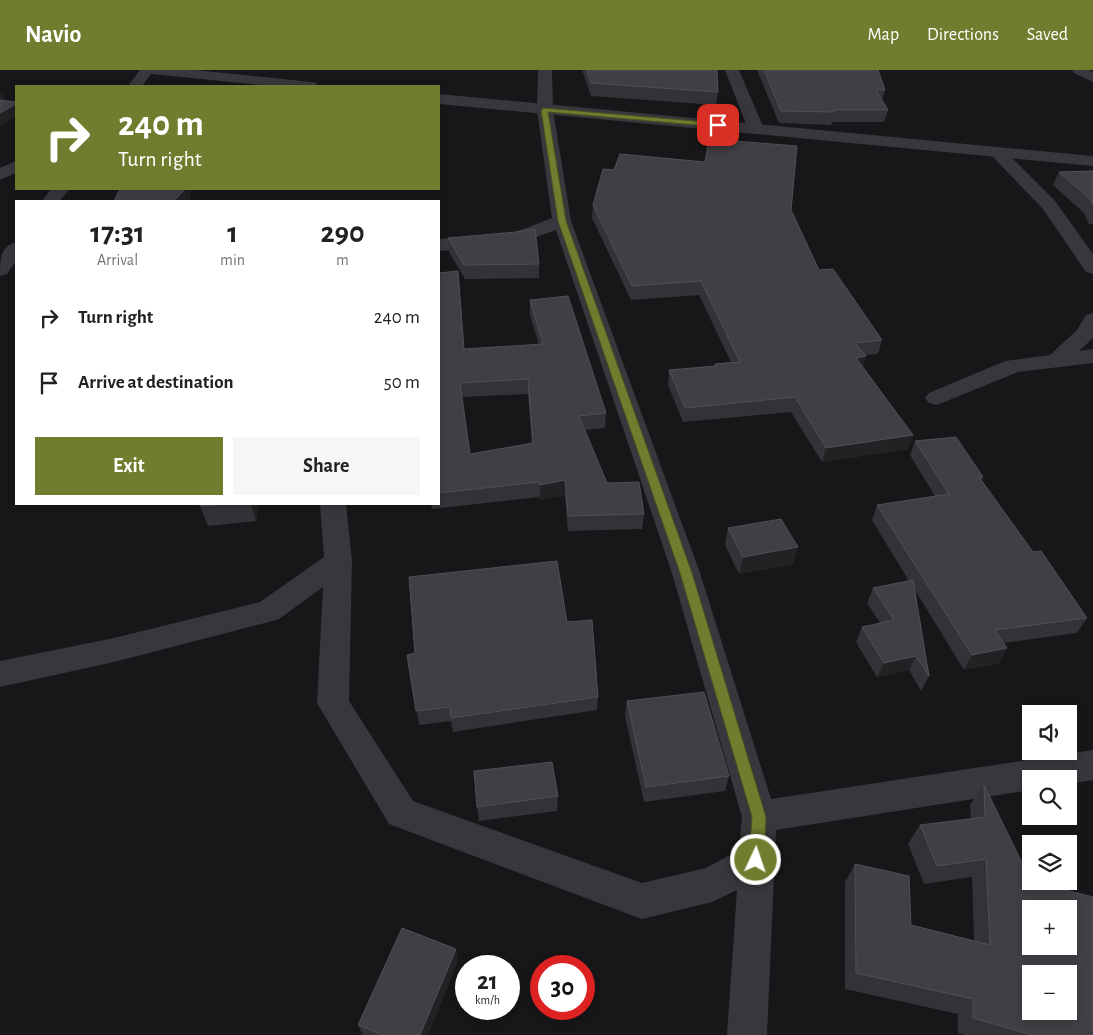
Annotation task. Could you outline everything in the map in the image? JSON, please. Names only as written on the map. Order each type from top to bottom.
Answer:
[{"type":"street","points":[[136,85],[146,70]]},
{"type":"street","points":[[152,70],[301,85]]},
{"type":"street","points":[[545,70],[544,110],[562,221],[686,573],[759,817],[748,1035]]},
{"type":"street","points":[[732,70],[756,129]]},
{"type":"street","points":[[1079,70],[1093,78]]},
{"type":"street","points":[[440,99],[1093,160]]},
{"type":"street","points":[[998,152],[1049,205],[1093,268]]},
{"type":"street","points":[[0,175],[15,167]]},
{"type":"street","points":[[51,200],[59,190]]},
{"type":"street","points":[[440,245],[516,238],[562,221]]},
{"type":"street","points":[[0,270],[15,249]]},
{"type":"street","points":[[936,398],[1013,366],[1080,359],[1086,333],[1093,319]]},
{"type":"street","points":[[333,505],[338,561],[333,703],[401,813],[642,901],[712,884],[756,860]]},
{"type":"street","points":[[0,674],[114,650],[269,611],[338,561]]},
{"type":"street","points":[[759,817],[1093,765]]},
{"type":"building","points":[[587,70],[717,70],[718,92],[591,83]]},
{"type":"building","points":[[764,70],[878,70],[885,90],[876,90],[888,110],[781,111]]},
{"type":"building","points":[[0,100],[15,102],[15,105],[0,113]]},
{"type":"building","points":[[709,139],[797,146],[791,210],[819,270],[833,269],[882,340],[855,343],[866,356],[856,358],[913,435],[826,448],[795,397],[685,408],[669,370],[740,362],[701,281],[632,286],[593,205],[603,169],[614,170],[620,154],[705,162]]},
{"type":"building","points":[[1093,171],[1093,205],[1090,199],[1059,172]]},
{"type":"building","points":[[120,190],[184,190],[175,200],[114,200]]},
{"type":"building","points":[[535,229],[539,264],[464,265],[448,238],[516,232]]},
{"type":"building","points":[[458,271],[464,349],[543,344],[530,300],[568,296],[606,413],[579,416],[607,483],[639,482],[644,514],[568,516],[565,480],[540,485],[539,482],[440,493],[440,273]],"holes":[[[528,379],[533,443],[470,454],[460,383]]]},
{"type":"building","points":[[956,437],[983,477],[979,477],[1033,552],[1041,551],[1087,618],[995,630],[1007,648],[972,655],[877,505],[949,494],[915,441]]},
{"type":"building","points":[[781,519],[798,547],[743,557],[728,528]]},
{"type":"building","points":[[557,561],[567,622],[592,620],[598,697],[451,718],[450,707],[416,711],[407,655],[415,653],[409,577]]},
{"type":"building","points":[[913,580],[929,676],[916,656],[884,663],[862,627],[894,620],[873,588]]},
{"type":"building","points":[[704,692],[729,776],[646,787],[627,701]]},
{"type":"building","points":[[552,762],[558,796],[477,807],[474,771]]},
{"type":"building","points":[[984,785],[1022,863],[1022,890],[1066,890],[1093,897],[1093,1035],[1032,1035],[973,1018],[973,999],[856,973],[855,864],[909,876],[911,925],[990,945],[986,859],[937,866],[920,825],[985,817]]},
{"type":"building","points":[[402,928],[456,949],[420,1035],[382,1035],[358,1025]]},
{"type":"route","points":[[718,125],[544,110],[562,221],[686,573],[759,817],[756,860]]}]
